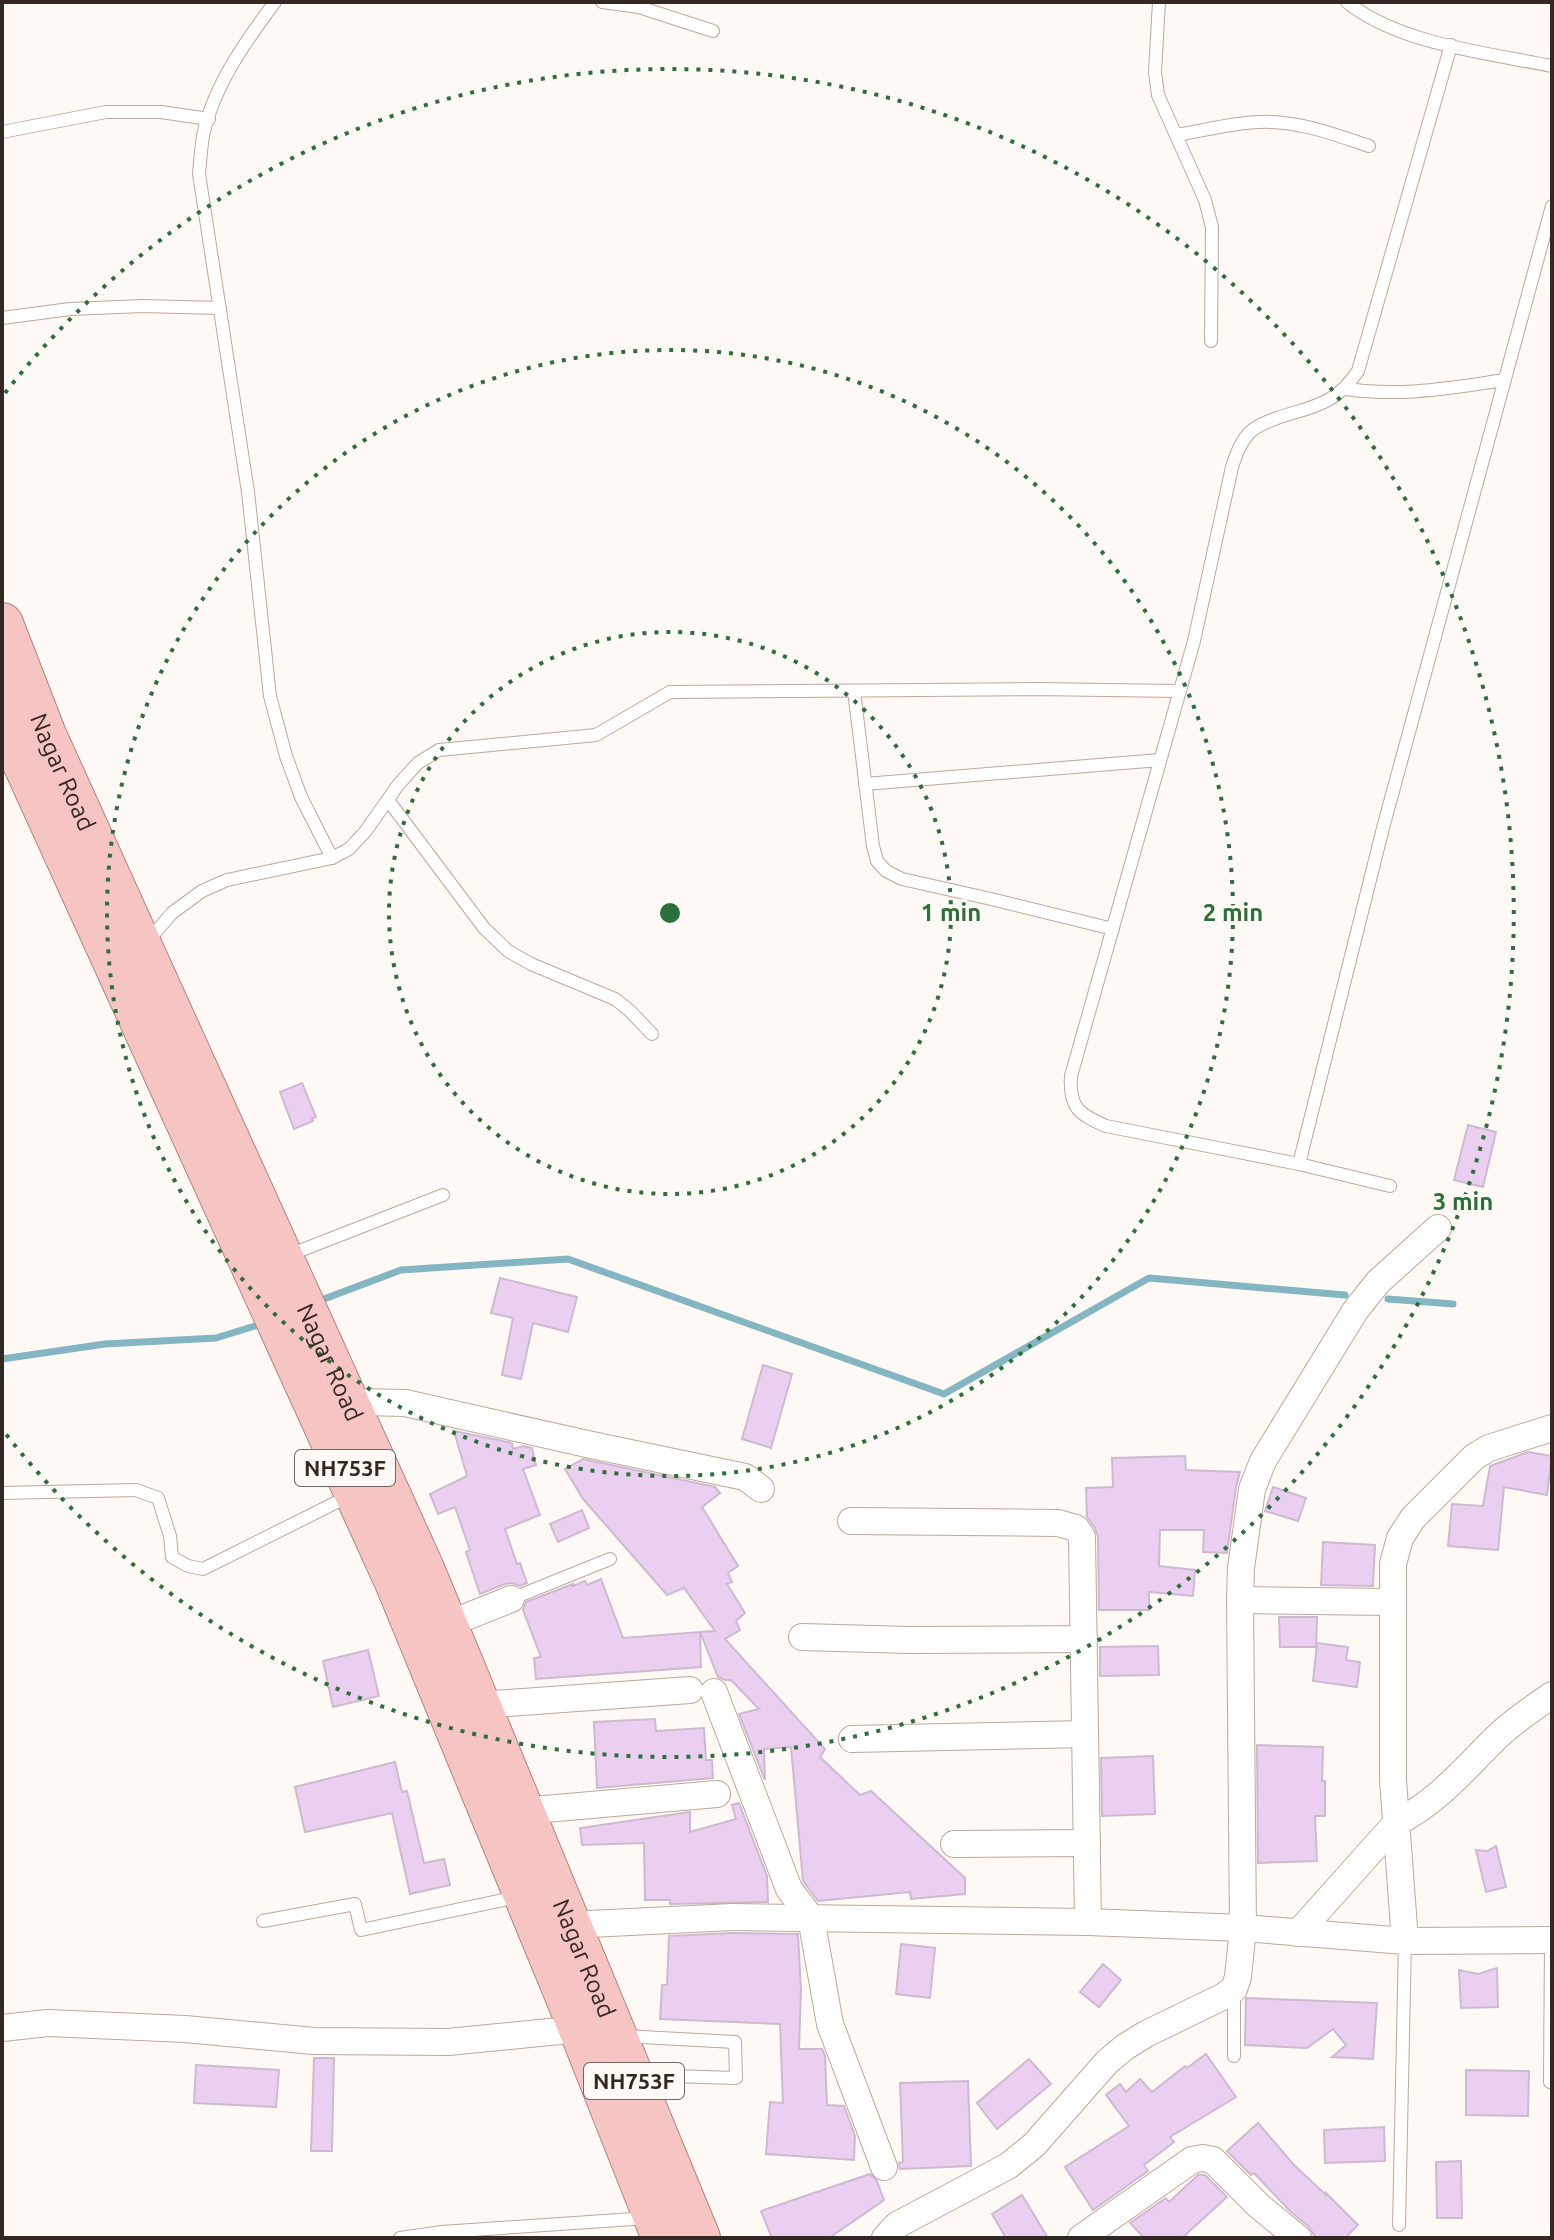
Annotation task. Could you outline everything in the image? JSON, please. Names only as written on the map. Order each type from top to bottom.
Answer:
[{"type":"highway","name":"Nagar Road","points":[[2,624],[45,735],[423,1569],[479,1705],[569,1925],[598,2032],[659,2228]]},
{"type":"highway","name":"Nagar Road","points":[[2,708],[17,748],[396,1582],[525,1896],[598,2032],[631,2075],[699,2238]]},
{"type":"street","points":[[885,2238],[897,2225],[1008,2166],[1034,2145],[1107,2062],[1125,2047],[1234,1989],[1243,1928],[1241,1568],[1252,1489],[1263,1461],[1355,1311],[1378,1282],[1438,1228]]},
{"type":"street","points":[[346,1399],[405,1403],[745,1477],[761,1489]]},
{"type":"street","points":[[1405,1941],[1393,1780],[1393,1564],[1400,1538],[1413,1518],[1474,1457],[1489,1448],[1552,1428]]},
{"type":"street","points":[[851,1521],[1058,1523],[1076,1528],[1082,1537],[1088,1922]]},
{"type":"street","points":[[446,1625],[511,1599]]},
{"type":"street","points":[[1240,1600],[1392,1602]]},
{"type":"street","points":[[802,1637],[1084,1639]]},
{"type":"street","points":[[479,1705],[702,1691],[789,1889],[811,1918],[830,2024],[884,2167]]},
{"type":"street","points":[[1298,1933],[1397,1822],[1414,1814],[1439,1795],[1500,1734],[1552,1695]]},
{"type":"street","points":[[852,1739],[1085,1734]]},
{"type":"street","points":[[522,1811],[717,1794]]},
{"type":"street","points":[[954,1844],[1087,1843]]},
{"type":"street","points":[[569,1925],[732,1917],[1088,1922],[1243,1928],[1405,1941],[1520,1941],[1552,1935]]},
{"type":"street","points":[[2,2028],[48,2023],[185,2029],[314,2041],[433,2042],[598,2032]]},
{"type":"street","points":[[1081,2238],[1192,2160],[1203,2158],[1213,2160],[1223,2168],[1259,2206],[1298,2238]]},
{"type":"lane","points":[[275,2],[253,31],[220,87],[203,135],[199,174],[248,492],[270,696],[301,797],[332,858]]},
{"type":"lane","points":[[602,2],[639,7],[713,31]]},
{"type":"lane","points":[[1159,2],[1155,72],[1158,95],[1205,200],[1212,227],[1211,341]]},
{"type":"lane","points":[[1347,2],[1393,30],[1552,66]]},
{"type":"lane","points":[[1390,1186],[1299,1164],[1106,1126],[1089,1118],[1076,1106],[1070,1095],[1071,1076],[1194,641],[1238,448],[1250,432],[1263,423],[1326,402],[1346,389],[1358,371],[1451,45]]},
{"type":"lane","points":[[2,132],[106,112],[161,112],[209,119]]},
{"type":"lane","points":[[1176,135],[1257,122],[1293,124],[1319,129],[1369,146]]},
{"type":"lane","points":[[1299,1164],[1383,828],[1552,206]]},
{"type":"lane","points":[[2,318],[70,309],[129,306],[220,308]]},
{"type":"lane","points":[[1346,389],[1408,393],[1505,380]]},
{"type":"lane","points":[[854,691],[873,846],[877,861],[886,871],[902,879],[1113,929]]},
{"type":"lane","points":[[141,948],[172,913],[202,891],[227,880],[332,858],[349,849],[418,763],[439,750],[596,735],[670,692],[1179,691]]},
{"type":"lane","points":[[865,784],[1160,760]]},
{"type":"lane","points":[[388,800],[484,928],[508,951],[531,964],[615,999],[652,1034]]},
{"type":"lane","points":[[282,1257],[443,1195]]},
{"type":"lane","points":[[2,1493],[136,1490],[158,1498],[170,1536],[172,1557],[188,1566],[203,1569],[356,1493]]},
{"type":"lane","points":[[511,1599],[610,1559]]},
{"type":"lane","points":[[263,1921],[355,1904],[361,1930],[525,1896]]},
{"type":"lane","points":[[1550,2082],[1552,1935]]},
{"type":"lane","points":[[1399,2225],[1405,1941]]},
{"type":"lane","points":[[1234,1989],[1234,2056]]},
{"type":"lane","points":[[598,2032],[735,2042],[736,2078],[631,2075]]},
{"type":"lane","points":[[400,2238],[442,2232],[659,2228]]},
{"type":"building","points":[[302,1083],[316,1117],[294,1129],[280,1092]]},
{"type":"building","points":[[1468,1125],[1496,1132],[1483,1187],[1454,1180]]},
{"type":"building","points":[[500,1278],[577,1297],[568,1332],[533,1323],[521,1379],[502,1375],[513,1318],[491,1313]]},
{"type":"building","points":[[763,1365],[792,1374],[771,1448],[742,1439]]},
{"type":"building","points":[[454,1431],[512,1443],[513,1449],[523,1446],[532,1448],[536,1465],[523,1469],[540,1515],[505,1529],[527,1583],[520,1586],[505,1584],[480,1594],[466,1552],[470,1550],[455,1507],[438,1514],[430,1494],[467,1476]]},
{"type":"building","points":[[1528,1452],[1552,1456],[1547,1495],[1504,1487],[1498,1550],[1448,1546],[1452,1504],[1483,1506],[1490,1466]]},
{"type":"building","points":[[1185,1456],[1186,1470],[1240,1472],[1227,1553],[1203,1552],[1204,1530],[1160,1530],[1159,1566],[1195,1570],[1193,1596],[1149,1592],[1149,1610],[1099,1610],[1098,1537],[1087,1517],[1086,1488],[1113,1487],[1112,1458]]},
{"type":"building","points":[[583,1459],[715,1487],[720,1493],[702,1507],[738,1566],[728,1573],[732,1582],[727,1584],[745,1613],[736,1621],[740,1630],[725,1639],[825,1749],[820,1757],[860,1795],[871,1791],[965,1878],[965,1894],[911,1899],[910,1892],[818,1901],[803,1881],[791,1747],[764,1749],[765,1780],[739,1714],[759,1709],[731,1680],[718,1677],[700,1632],[715,1631],[684,1588],[667,1595],[583,1499],[565,1469]]},
{"type":"building","points":[[1273,1487],[1306,1498],[1298,1521],[1265,1511]]},
{"type":"building","points":[[582,1510],[589,1528],[558,1542],[550,1524]]},
{"type":"building","points":[[1323,1542],[1375,1545],[1373,1586],[1321,1585]]},
{"type":"building","points":[[601,1579],[623,1638],[700,1632],[701,1667],[536,1679],[534,1658],[541,1657],[523,1610],[526,1602],[573,1584],[585,1581],[587,1585]]},
{"type":"building","points":[[1279,1617],[1317,1617],[1316,1647],[1280,1647]]},
{"type":"building","points":[[1317,1643],[1348,1647],[1346,1660],[1360,1662],[1357,1687],[1313,1681]]},
{"type":"building","points":[[1158,1646],[1159,1675],[1100,1676],[1100,1647]]},
{"type":"building","points":[[368,1650],[379,1696],[333,1707],[323,1661]]},
{"type":"building","points":[[655,1719],[656,1731],[704,1728],[706,1760],[712,1760],[713,1778],[597,1788],[594,1722]]},
{"type":"building","points":[[1257,1745],[1323,1747],[1325,1816],[1315,1816],[1317,1861],[1258,1863]]},
{"type":"building","points":[[1153,1756],[1155,1814],[1102,1816],[1101,1758]]},
{"type":"building","points":[[395,1762],[402,1792],[407,1791],[424,1863],[444,1859],[450,1885],[410,1894],[392,1813],[305,1832],[295,1787]]},
{"type":"building","points":[[739,1803],[767,1876],[768,1902],[670,1904],[670,1900],[645,1900],[644,1843],[582,1845],[580,1828],[690,1812],[690,1832],[736,1819],[732,1805]]},
{"type":"building","points":[[1496,1846],[1506,1887],[1486,1892],[1476,1850],[1487,1851]]},
{"type":"building","points":[[798,1934],[801,1990],[799,2049],[822,2049],[825,2055],[827,2105],[844,2106],[855,2136],[854,2160],[766,2154],[770,2102],[783,2103],[780,2024],[660,2019],[662,1985],[667,1985],[669,1936]]},
{"type":"building","points":[[901,1944],[935,1948],[930,1998],[896,1994]]},
{"type":"building","points":[[1103,1964],[1121,1980],[1099,2007],[1080,1992]]},
{"type":"building","points":[[1497,1968],[1498,2007],[1461,2008],[1459,1970],[1478,1974]]},
{"type":"building","points":[[1246,1998],[1377,2003],[1373,2059],[1332,2057],[1346,2045],[1333,2029],[1307,2048],[1245,2045]]},
{"type":"building","points":[[1206,2054],[1236,2097],[1170,2137],[1174,2142],[1144,2165],[1148,2171],[1093,2210],[1065,2167],[1129,2126],[1106,2095],[1120,2084],[1126,2092],[1140,2079],[1152,2092]]},
{"type":"building","points":[[314,2058],[334,2058],[332,2151],[311,2151]]},
{"type":"building","points":[[1029,2059],[1051,2084],[997,2129],[977,2103]]},
{"type":"building","points":[[196,2065],[279,2070],[276,2107],[194,2103]]},
{"type":"building","points":[[1466,2070],[1529,2071],[1528,2116],[1466,2115]]},
{"type":"building","points":[[968,2081],[971,2166],[900,2169],[899,2163],[903,2162],[900,2083]]},
{"type":"building","points":[[1258,2123],[1294,2165],[1358,2225],[1345,2238],[1316,2238],[1308,2226],[1254,2173],[1251,2175],[1227,2151]]},
{"type":"building","points":[[1384,2127],[1385,2161],[1325,2163],[1324,2130]]},
{"type":"building","points":[[1461,2161],[1462,2218],[1437,2218],[1436,2162]]},
{"type":"building","points":[[870,2174],[877,2181],[884,2200],[829,2238],[772,2238],[761,2211]]},
{"type":"building","points":[[1198,2175],[1205,2175],[1227,2197],[1182,2238],[1144,2238],[1130,2223],[1166,2198],[1169,2202]]},
{"type":"building","points":[[1022,2195],[1048,2238],[1006,2238],[992,2214]]},
{"type":"waterway","points":[[316,1302],[401,1270],[568,1259],[944,1394],[1149,1278],[1345,1295]]},
{"type":"waterway","points":[[1388,1299],[1453,1304]]},
{"type":"waterway","points":[[2,1359],[105,1344],[216,1338],[255,1326]]}]
